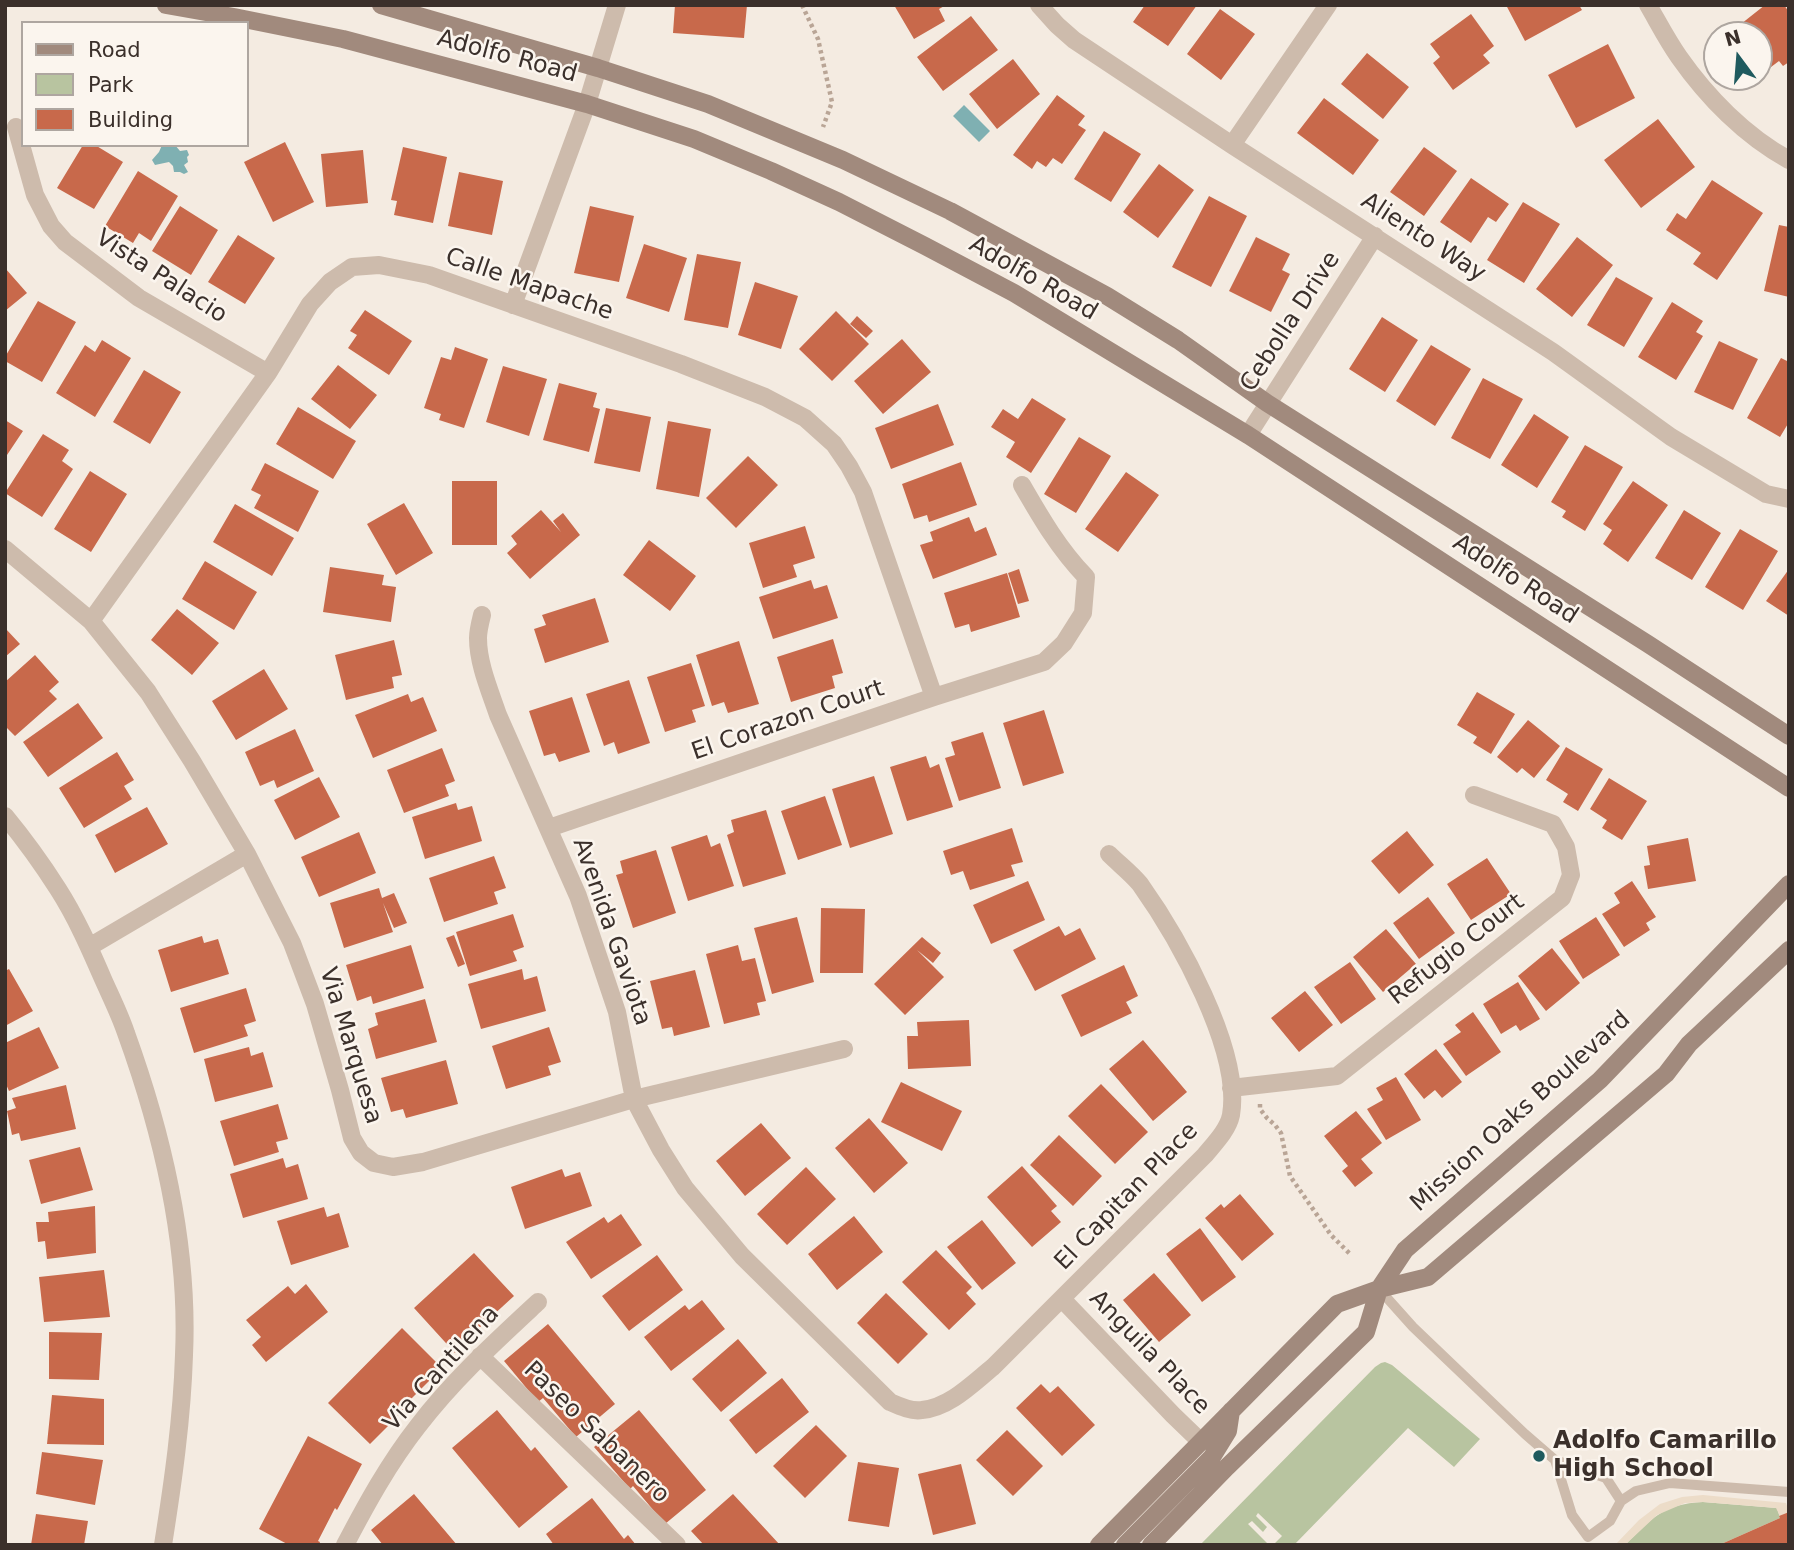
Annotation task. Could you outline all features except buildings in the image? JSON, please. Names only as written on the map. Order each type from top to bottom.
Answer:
[{"type":"main road","name":"Adolfo Road","points":[[166,5],[343,39],[587,104],[694,139],[839,202],[1014,293],[1248,435],[1789,788]]},
{"type":"main road","name":"Adolfo Road","points":[[381,5],[598,68],[708,104],[843,160],[950,211],[1107,296],[1178,340],[1267,403],[1789,736]]},
{"type":"main road","name":"Mission Oaks Boulevard","points":[[1151,1545],[1366,1332],[1379,1289],[1405,1250],[1600,1080],[1789,884]]},
{"type":"main road","points":[[1099,1545],[1337,1304],[1379,1289],[1428,1277],[1666,1074],[1689,1044],[1789,950]]},
{"type":"main road","points":[[1125,1545],[1212,1457],[1227,1432],[1231,1411]]},
{"type":"street","points":[[513,305],[587,104],[617,5]]},
{"type":"street","name":"Aliento Way","points":[[1039,5],[1074,40],[1553,352],[1671,437],[1766,494],[1789,499]]},
{"type":"street","points":[[1232,145],[1328,5]]},
{"type":"street","points":[[1648,5],[1678,56],[1727,114],[1753,136],[1789,160]]},
{"type":"street","name":"Vista Palacio","points":[[16,127],[21,145]]},
{"type":"street","name":"Vista Palacio","points":[[22,147],[35,195],[51,226],[65,242],[139,298],[268,373]]},
{"type":"street","name":"Cebolla Drive","points":[[1248,435],[1375,236]]},
{"type":"street","name":"Calle Mapache","points":[[91,621],[268,373],[310,304],[330,282],[352,267],[379,265],[429,275],[681,364],[765,397],[805,418],[834,444],[863,492],[934,697]]},
{"type":"street","name":"El Corazon Court","points":[[550,828],[1044,662],[1064,643],[1083,613],[1086,576],[1055,540],[1022,485]]},
{"type":"street","name":"Via Marquesa","points":[[5,549],[91,621],[148,692],[192,761],[247,854],[292,943],[315,1004],[352,1139],[361,1153],[374,1163],[393,1167],[423,1162],[634,1099],[844,1049]]},
{"type":"street","name":"Avenida Gaviota","points":[[482,615],[478,637],[481,662],[489,690],[578,896],[617,1012],[634,1099],[661,1150],[685,1188],[741,1256],[890,1402],[921,1411]]},
{"type":"street","name":"Refugio Court","points":[[1231,1088],[1337,1076],[1562,898],[1572,875],[1566,846],[1553,824],[1474,795]]},
{"type":"street","points":[[5,816],[59,890],[89,947],[126,1031],[165,1165],[178,1236],[183,1283],[185,1354],[175,1468],[163,1545]]},
{"type":"street","points":[[89,947],[247,854]]},
{"type":"street","name":"El Capitan Place","points":[[921,1411],[958,1396],[993,1367],[1213,1145],[1231,1116],[1231,1088],[1226,1056],[1214,1019],[1192,971],[1169,929],[1138,882],[1109,854]]},
{"type":"street","name":"Anguila Place","points":[[1062,1299],[1201,1442]]},
{"type":"street","name":"Via Cantilena","points":[[345,1545],[376,1486],[418,1425],[481,1356],[538,1302]]},
{"type":"street","name":"Paseo Sabanero","points":[[481,1356],[677,1545]]},
{"type":"lane","points":[[1379,1289],[1413,1327],[1555,1460],[1606,1478],[1621,1501]]},
{"type":"lane","points":[[1555,1460],[1572,1515],[1588,1537],[1610,1521],[1621,1501],[1636,1490],[1670,1483],[1789,1492]]},
{"type":"path","points":[[802,5],[818,39],[832,102],[823,127]]},
{"type":"path","points":[[1257,1085],[1260,1109],[1281,1133],[1290,1176],[1331,1235],[1351,1255]]},
{"type":"green space","points":[[1385,1362],[1480,1439],[1454,1467],[1408,1428],[1294,1545],[1273,1545],[1282,1536],[1258,1513],[1256,1516],[1267,1527],[1263,1532],[1252,1521],[1248,1524],[1269,1545],[1200,1545],[1375,1367]]},
{"type":"green space","points":[[1703,1502],[1777,1508],[1780,1518],[1719,1545],[1625,1545],[1643,1527],[1668,1509]]},
{"type":"shaded area","points":[[1703,1495],[1786,1503],[1789,1512],[1780,1516],[1776,1508],[1685,1503],[1657,1515],[1625,1545],[1615,1545],[1639,1520],[1660,1504],[1682,1497]]},
{"type":"water","points":[[964,105],[990,131],[979,142],[953,116]]},
{"type":"water","points":[[161,147],[187,150],[188,162],[184,165],[188,172],[174,172],[169,162],[155,165],[152,160]]},
{"type":"place","name":"Adolfo Camarillo High School","points":[[1539,1456]]}]
